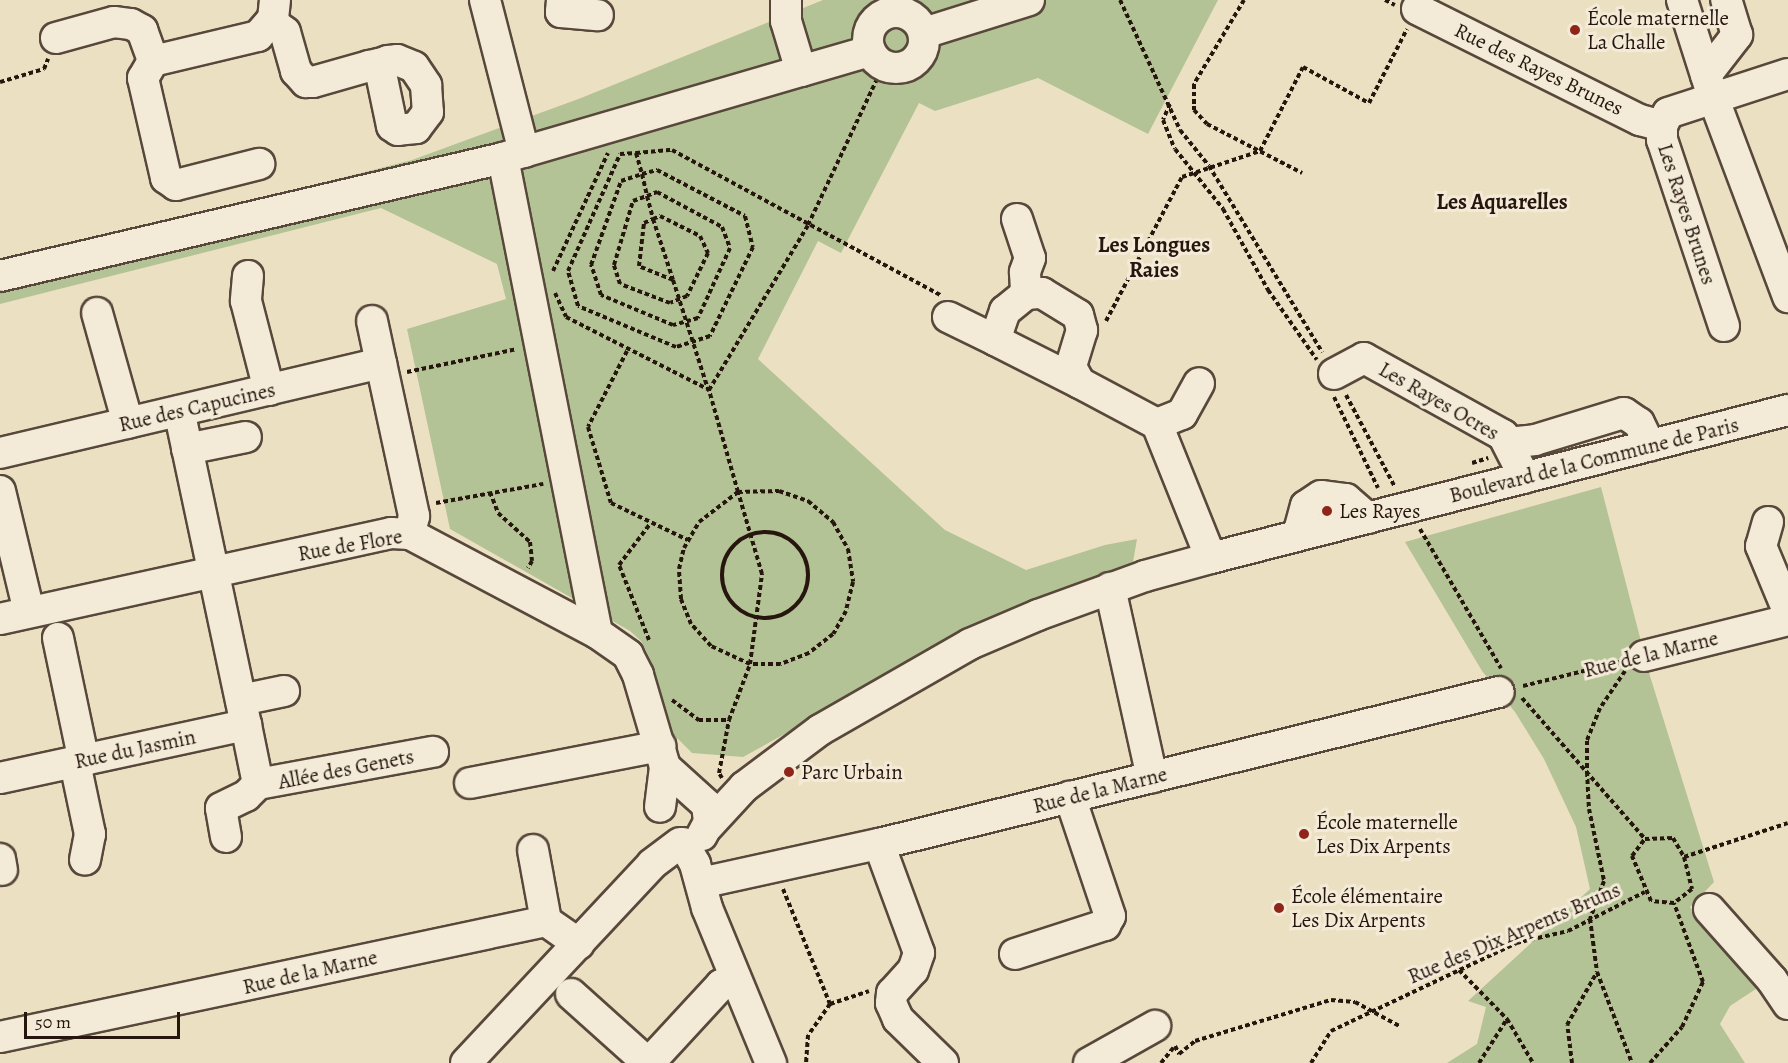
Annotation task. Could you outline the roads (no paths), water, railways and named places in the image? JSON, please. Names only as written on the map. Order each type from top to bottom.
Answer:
[{"type":"street","points":[[485,0],[513,155],[544,294],[541,344],[597,633]]},
{"type":"street","points":[[562,0],[561,12],[598,15]]},
{"type":"street","points":[[786,0],[786,21],[801,71]]},
{"type":"street","points":[[924,33],[1029,0]]},
{"type":"street","points":[[1682,0],[1710,86],[1788,297]]},
{"type":"street","points":[[1710,86],[1737,35],[1726,0]]},
{"type":"street","name":"Rue des Rayes Brunes","points":[[1417,9],[1640,120],[1662,126]]},
{"type":"street","points":[[260,164],[176,185],[166,178],[143,78],[153,62],[258,36],[273,11],[285,32],[296,71],[306,82],[378,64]]},
{"type":"street","points":[[0,276],[513,155],[621,126],[801,71],[877,59],[905,68],[921,54],[924,33],[912,17],[894,11],[881,16],[871,25],[867,38],[877,59]]},
{"type":"street","points":[[56,38],[114,22],[131,24],[142,30],[153,62]]},
{"type":"street","name":"Les Rayes Brunes","points":[[1724,326],[1662,140],[1662,126],[1668,113],[1710,86],[1788,74]]},
{"type":"street","points":[[1017,219],[1030,258],[1025,272],[1026,294]]},
{"type":"street","points":[[248,276],[246,301],[269,390]]},
{"type":"street","points":[[995,340],[1005,311],[1026,294],[1041,293],[1078,315],[1082,330],[1071,367],[1080,383]]},
{"type":"street","points":[[97,313],[128,423]]},
{"type":"street","points":[[948,317],[1157,424],[1210,558]]},
{"type":"street","points":[[372,321],[412,525]]},
{"type":"street","name":"Les Rayes Ocres","points":[[1328,377],[1364,358],[1503,435],[1525,478]]},
{"type":"street","name":"Rue des Capucines","points":[[0,453],[269,390],[382,370]]},
{"type":"street","points":[[1157,424],[1182,414],[1199,383]]},
{"type":"street","name":"Boulevard de la Commune de Paris","points":[[466,1063],[652,864],[686,841],[737,789],[820,730],[960,649],[1110,588],[1210,558],[1788,410]]},
{"type":"street","points":[[179,411],[243,712]]},
{"type":"street","points":[[1508,443],[1535,440],[1624,413],[1639,423],[1650,446]]},
{"type":"street","points":[[187,448],[246,437]]},
{"type":"street","points":[[0,491],[29,612]]},
{"type":"street","points":[[1768,522],[1761,546],[1788,611]]},
{"type":"street","name":"Rue de Flore","points":[[0,619],[391,533],[412,525],[518,591],[618,645],[633,662],[686,841]]},
{"type":"street","points":[[1110,588],[1152,777]]},
{"type":"street","name":"Rue de la Marne","points":[[1641,657],[1788,620]]},
{"type":"street","points":[[58,638],[90,834],[86,860]]},
{"type":"street","name":"Rue de la Marne","points":[[686,841],[773,865],[879,844],[1506,690]]},
{"type":"street","name":"Rue du Jasmin","points":[[0,778],[80,762],[243,712],[284,691]]},
{"type":"street","name":"Allée des Genets","points":[[243,712],[258,784]]},
{"type":"street","name":"Allée des Genets","points":[[226,837],[221,808],[246,796],[258,784],[434,752]]},
{"type":"street","points":[[470,783],[662,757]]},
{"type":"street","name":"Rue de Flore","points":[[662,757],[694,794]]},
{"type":"street","name":"Boulevard de la Commune de Paris","points":[[686,841],[674,793],[694,794],[737,789]]},
{"type":"street","points":[[694,794],[708,807],[686,841],[735,978],[771,1063]]},
{"type":"street","points":[[1015,954],[1105,926],[1110,916],[1070,797]]},
{"type":"street","points":[[879,844],[919,952],[913,970],[892,993],[891,1003],[898,1019],[943,1063]]},
{"type":"street","points":[[532,850],[546,921],[579,944]]},
{"type":"street","points":[[1709,909],[1772,980],[1788,1005]]},
{"type":"street","name":"Rue de la Marne","points":[[0,1037],[546,921]]},
{"type":"street","points":[[571,994],[649,1063],[721,985],[735,978]]},
{"type":"street","points":[[1089,1063],[1155,1026]]},
{"type":"place","name":"École maternelle La Challe","points":[[1575,30]]},
{"type":"place","name":"Les Rayes","points":[[1327,511]]},
{"type":"place","name":"Parc Urbain","points":[[789,772]]},
{"type":"place","name":"École maternelle Les Dix Arpents","points":[[1304,834]]},
{"type":"place","name":"École élémentaire Les Dix Arpents","points":[[1279,908]]},
{"type":"district","name":"Les Aquarelles","points":[[1502,203]]},
{"type":"district","name":"Les Longues Raies","points":[[1154,258]]}]
